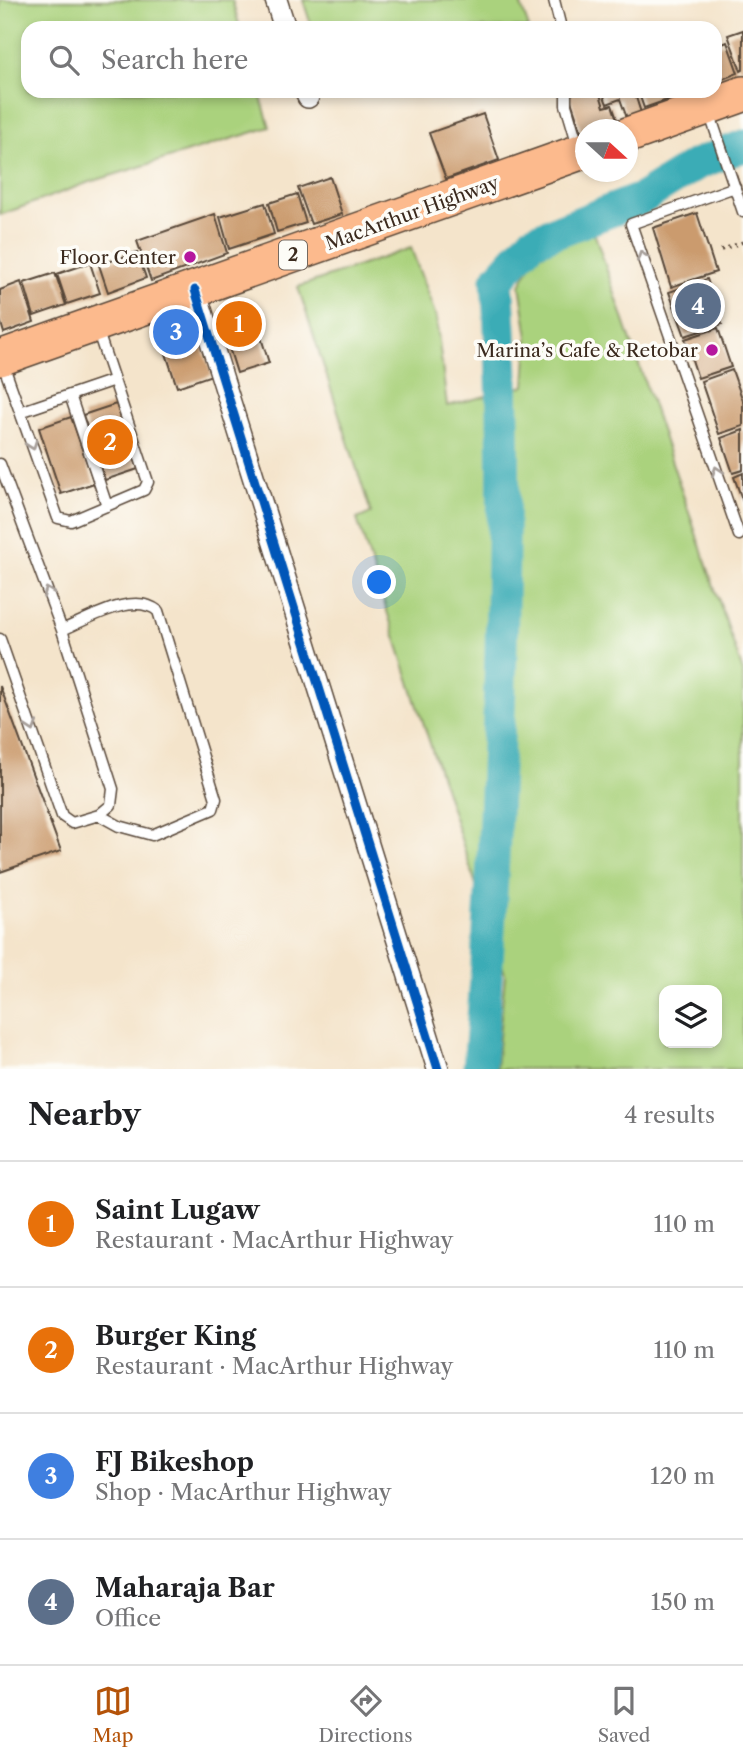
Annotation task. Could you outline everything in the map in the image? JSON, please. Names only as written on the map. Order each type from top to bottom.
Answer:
[{"type":"highway","points":[[638,133],[712,121],[743,95]]},
{"type":"highway","name":"MacArthur Highway","points":[[0,358],[575,154]]},
{"type":"street","points":[[276,0],[283,21]]},
{"type":"street","points":[[195,290],[438,1069]]},
{"type":"lane","points":[[554,0],[559,21]]},
{"type":"lane","points":[[566,98],[575,129]]},
{"type":"lane","points":[[712,121],[743,212]]},
{"type":"lane","points":[[735,187],[631,224],[742,538]]},
{"type":"lane","points":[[0,358],[58,518],[71,522],[144,490],[148,482],[96,326]]},
{"type":"lane","points":[[20,412],[114,380]]},
{"type":"lane","points":[[70,395],[107,506]]},
{"type":"lane","points":[[0,464],[62,629],[113,789],[111,806],[99,815],[72,823],[62,816],[0,639]]},
{"type":"lane","points":[[62,629],[135,602],[149,604],[158,611],[216,799],[213,809],[152,835],[119,826],[99,815]]},
{"type":"path","points":[[721,250],[743,242]]},
{"type":"green space","points":[[0,0],[232,0],[238,21],[21,21],[21,98],[261,98],[270,127],[87,183],[0,215]]},
{"type":"green space","points":[[303,0],[519,0],[526,21],[310,21]]},
{"type":"green space","points":[[593,229],[743,672],[743,1069],[496,1069],[505,974],[357,519],[371,513],[298,287],[411,248],[436,317],[447,406],[525,386],[528,337],[520,285],[534,258]]},
{"type":"building","points":[[743,30],[743,70],[741,71],[728,35]]},
{"type":"building","points":[[727,42],[738,73],[722,79],[722,44]]},
{"type":"building","points":[[570,98],[601,98],[604,107],[612,105],[617,119],[577,119]]},
{"type":"building","points":[[605,98],[636,98],[641,113],[627,118],[620,99],[607,104]]},
{"type":"building","points":[[640,98],[670,98],[670,99],[644,108]]},
{"type":"building","points":[[483,114],[499,160],[446,179],[429,133]]},
{"type":"building","points":[[330,177],[342,214],[311,224],[298,188]]},
{"type":"building","points":[[297,194],[306,223],[277,232],[269,203]]},
{"type":"building","points":[[265,203],[274,234],[229,249],[220,217]]},
{"type":"building","points":[[697,213],[716,272],[671,287],[653,228]]},
{"type":"building","points":[[215,214],[227,253],[151,281],[137,241]]},
{"type":"building","points":[[137,252],[146,278],[108,292],[99,265]]},
{"type":"building","points":[[90,263],[100,293],[67,304],[57,274]]},
{"type":"building","points":[[55,273],[66,305],[34,316],[24,283]]},
{"type":"building","points":[[707,279],[722,324],[685,336],[669,292]]},
{"type":"building","points":[[21,282],[34,322],[4,333],[0,320],[0,290]]},
{"type":"building","points":[[253,312],[269,363],[237,373],[221,322]]},
{"type":"building","points":[[194,323],[212,375],[177,387],[160,335]]},
{"type":"building","points":[[718,328],[731,367],[698,378],[685,339]]},
{"type":"building","points":[[732,370],[743,401],[743,426],[719,434],[701,381]]},
{"type":"building","points":[[116,404],[138,469],[105,480],[83,415]]},
{"type":"building","points":[[71,417],[94,483],[61,494],[39,428]]},
{"type":"building","points":[[743,430],[743,470],[733,473],[721,438]]},
{"type":"building","points":[[743,473],[743,502],[734,477]]},
{"type":"building","points":[[0,686],[61,851],[0,872]]},
{"type":"waterway","points":[[479,1069],[493,860],[501,651],[503,419],[497,280],[532,241],[641,199],[697,164],[743,146]]},
{"type":"cycle path","points":[[195,290],[438,1069]]},
{"type":"place","name":"Floor Center","points":[[190,257]]},
{"type":"place","name":"Maharaja Bar","points":[[698,306]]},
{"type":"place","name":"Saint Lugaw","points":[[239,324]]},
{"type":"place","name":"FJ Bikeshop","points":[[176,332]]},
{"type":"place","name":"Marina’s Cafe & Retobar","points":[[712,350]]},
{"type":"place","name":"Burger King","points":[[110,442]]}]
